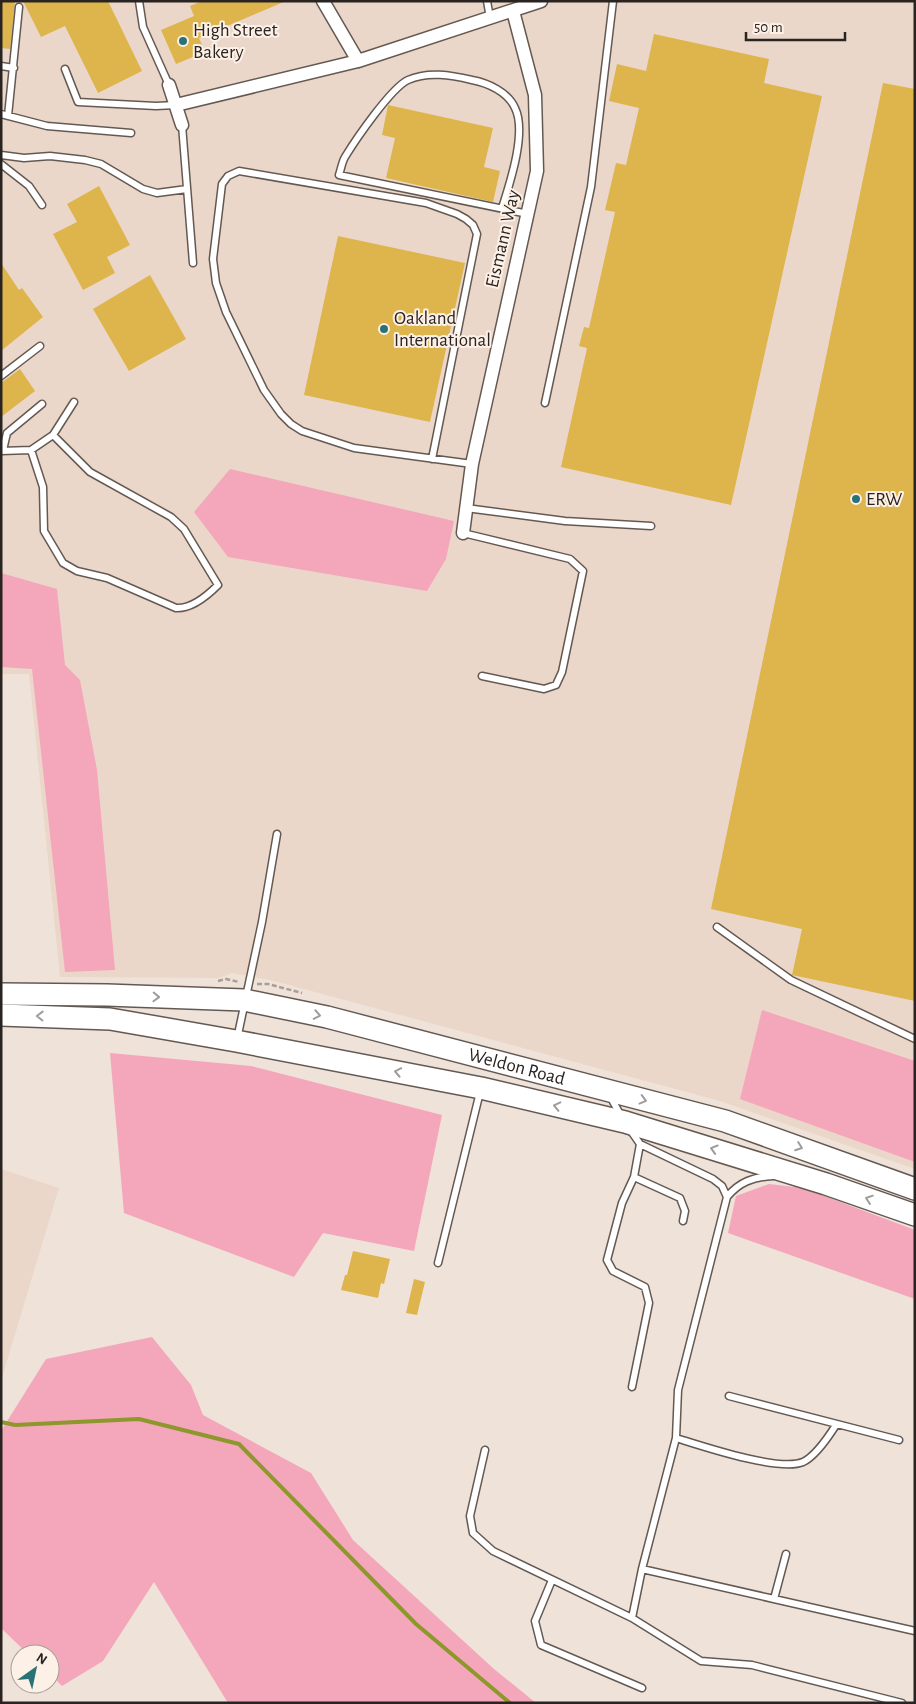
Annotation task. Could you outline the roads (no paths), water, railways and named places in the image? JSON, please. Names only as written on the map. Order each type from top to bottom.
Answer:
[{"type":"highway","name":"Weldon Road","points":[[1,994],[107,995],[244,1000],[327,1017],[725,1121],[915,1189]]},
{"type":"highway","name":"Weldon Road","points":[[1,1016],[110,1019],[481,1088],[625,1122],[826,1184],[915,1215]]},
{"type":"street","points":[[322,1],[358,62]]},
{"type":"street","points":[[176,105],[358,62],[541,1]]},
{"type":"street","name":"Eismann Way","points":[[463,533],[472,464],[537,171],[535,95],[513,11]]},
{"type":"street","points":[[169,85],[182,125]]},
{"type":"lane","points":[[139,1],[143,27],[169,85]]},
{"type":"lane","points":[[487,1],[490,18]]},
{"type":"lane","points":[[545,403],[591,187],[612,1]]},
{"type":"lane","points":[[19,8],[14,68],[5,115],[47,126],[130,133]]},
{"type":"lane","points":[[1,66],[14,68]]},
{"type":"lane","points":[[65,69],[78,102],[156,106],[176,105]]},
{"type":"lane","points":[[502,208],[516,160],[518,137],[516,108],[506,94],[479,81],[432,74],[407,80],[391,95],[370,120],[344,158],[339,175],[528,214]]},
{"type":"lane","points":[[182,125],[193,263]]},
{"type":"lane","points":[[1,154],[24,158],[50,156],[85,160],[101,164],[143,189],[157,192],[187,189]]},
{"type":"lane","points":[[1,164],[29,186],[42,205]]},
{"type":"lane","points":[[432,459],[478,234],[476,229],[466,219],[457,214],[426,203],[245,172],[228,176],[222,184],[217,222],[213,259],[216,283],[226,312],[264,390],[281,414],[302,432],[354,448],[432,459],[472,464]]},
{"type":"lane","points":[[1,376],[40,346]]},
{"type":"lane","points":[[42,404],[7,433],[2,450],[31,450],[53,435],[74,402]]},
{"type":"lane","points":[[31,450],[43,487],[44,531],[63,564],[77,571],[107,578],[176,608],[184,609],[210,593],[218,585],[184,529],[171,517],[90,472],[53,435]]},
{"type":"lane","points":[[466,508],[565,521],[651,526]]},
{"type":"lane","points":[[463,533],[570,559],[583,571],[562,672],[556,685],[544,689],[482,676]]},
{"type":"lane","points":[[236,1041],[262,922],[277,834]]},
{"type":"lane","points":[[717,927],[791,980],[915,1039]]},
{"type":"lane","points":[[438,1263],[481,1088]]},
{"type":"lane","points":[[607,1090],[640,1144],[713,1178],[722,1186],[727,1197]]},
{"type":"lane","points":[[632,1387],[649,1303],[645,1287],[613,1271],[607,1260],[622,1203],[634,1177],[640,1144]]},
{"type":"lane","points":[[632,1618],[642,1569],[676,1438],[678,1390],[727,1197],[736,1186],[759,1177],[777,1176],[826,1184]]},
{"type":"lane","points":[[634,1177],[680,1198],[685,1211],[683,1221]]},
{"type":"lane","points":[[729,1396],[899,1440]]},
{"type":"lane","points":[[676,1438],[779,1465],[803,1462],[825,1443],[836,1424]]},
{"type":"lane","points":[[485,1450],[470,1516],[473,1534],[493,1551],[632,1618],[701,1661],[752,1665],[870,1699],[902,1703]]},
{"type":"lane","points":[[774,1599],[786,1554]]},
{"type":"lane","points":[[642,1569],[915,1631]]},
{"type":"lane","points":[[552,1580],[535,1621],[541,1645],[642,1688]]},
{"type":"waterway","points":[[1,1422],[15,1425],[139,1419],[239,1444],[416,1624],[510,1703]]},
{"type":"place","name":"High Street Bakery","points":[[183,41]]},
{"type":"place","name":"Oakland International","points":[[384,329]]},
{"type":"place","name":"ERW","points":[[856,499]]}]
